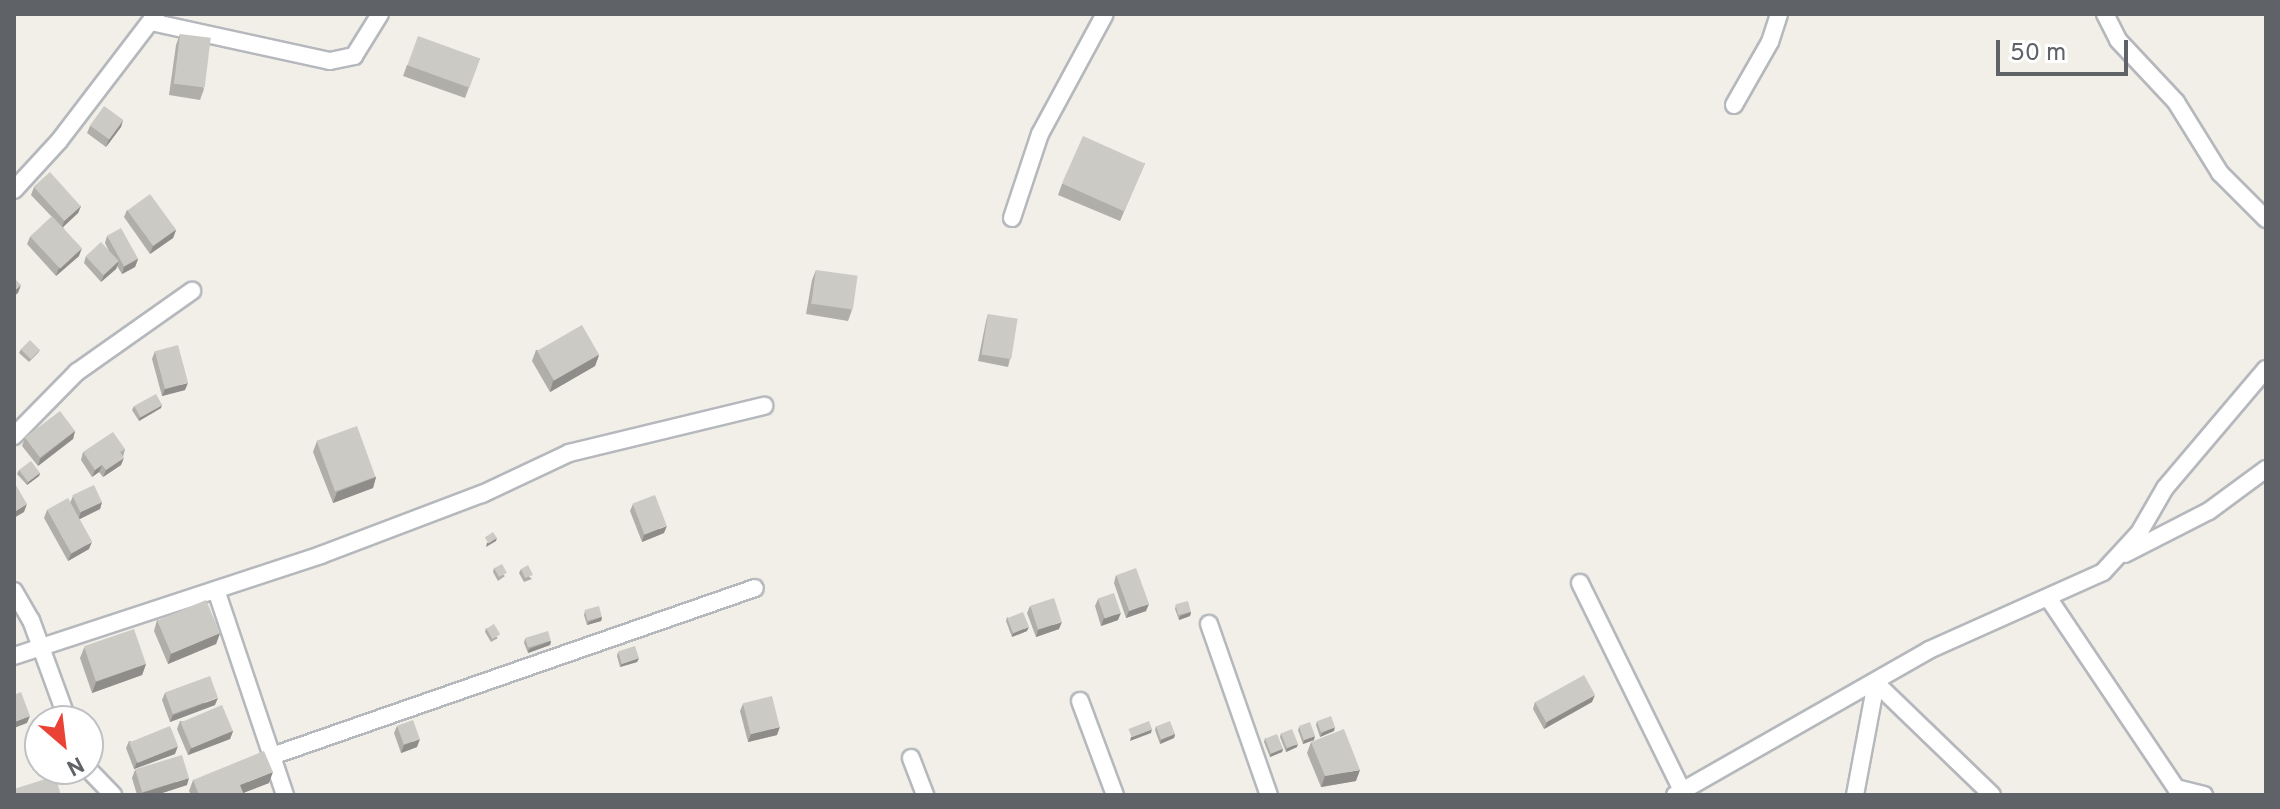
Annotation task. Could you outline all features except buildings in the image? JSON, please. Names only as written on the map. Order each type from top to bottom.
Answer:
[{"type":"street","points":[[14,190],[154,18],[330,61],[354,56],[380,14]]},
{"type":"street","points":[[1012,218],[1040,134],[1105,14]]},
{"type":"street","points":[[1734,105],[1770,42],[1779,14]]},
{"type":"street","points":[[2105,14],[2118,40],[2176,102],[2220,173],[2266,219]]},
{"type":"street","points":[[14,436],[77,372],[192,291]]},
{"type":"street","points":[[1580,583],[1678,793],[1876,683],[1929,650],[2049,599],[2103,572],[2120,556],[2165,488],[2266,369]]},
{"type":"street","points":[[14,656],[41,651],[129,615],[216,590],[482,494],[569,453],[764,406]]},
{"type":"street","points":[[2120,556],[2209,511],[2266,469]]},
{"type":"street","points":[[272,756],[755,588]]},
{"type":"street","points":[[216,590],[285,795]]},
{"type":"street","points":[[14,591],[62,705]]},
{"type":"street","points":[[2049,599],[2176,788],[2204,795]]},
{"type":"street","points":[[1209,624],[1269,795]]},
{"type":"street","points":[[1855,795],[1876,683]]},
{"type":"street","points":[[1876,683],[1992,795]]},
{"type":"street","points":[[1080,701],[1115,795]]},
{"type":"street","points":[[911,758],[925,795]]}]
